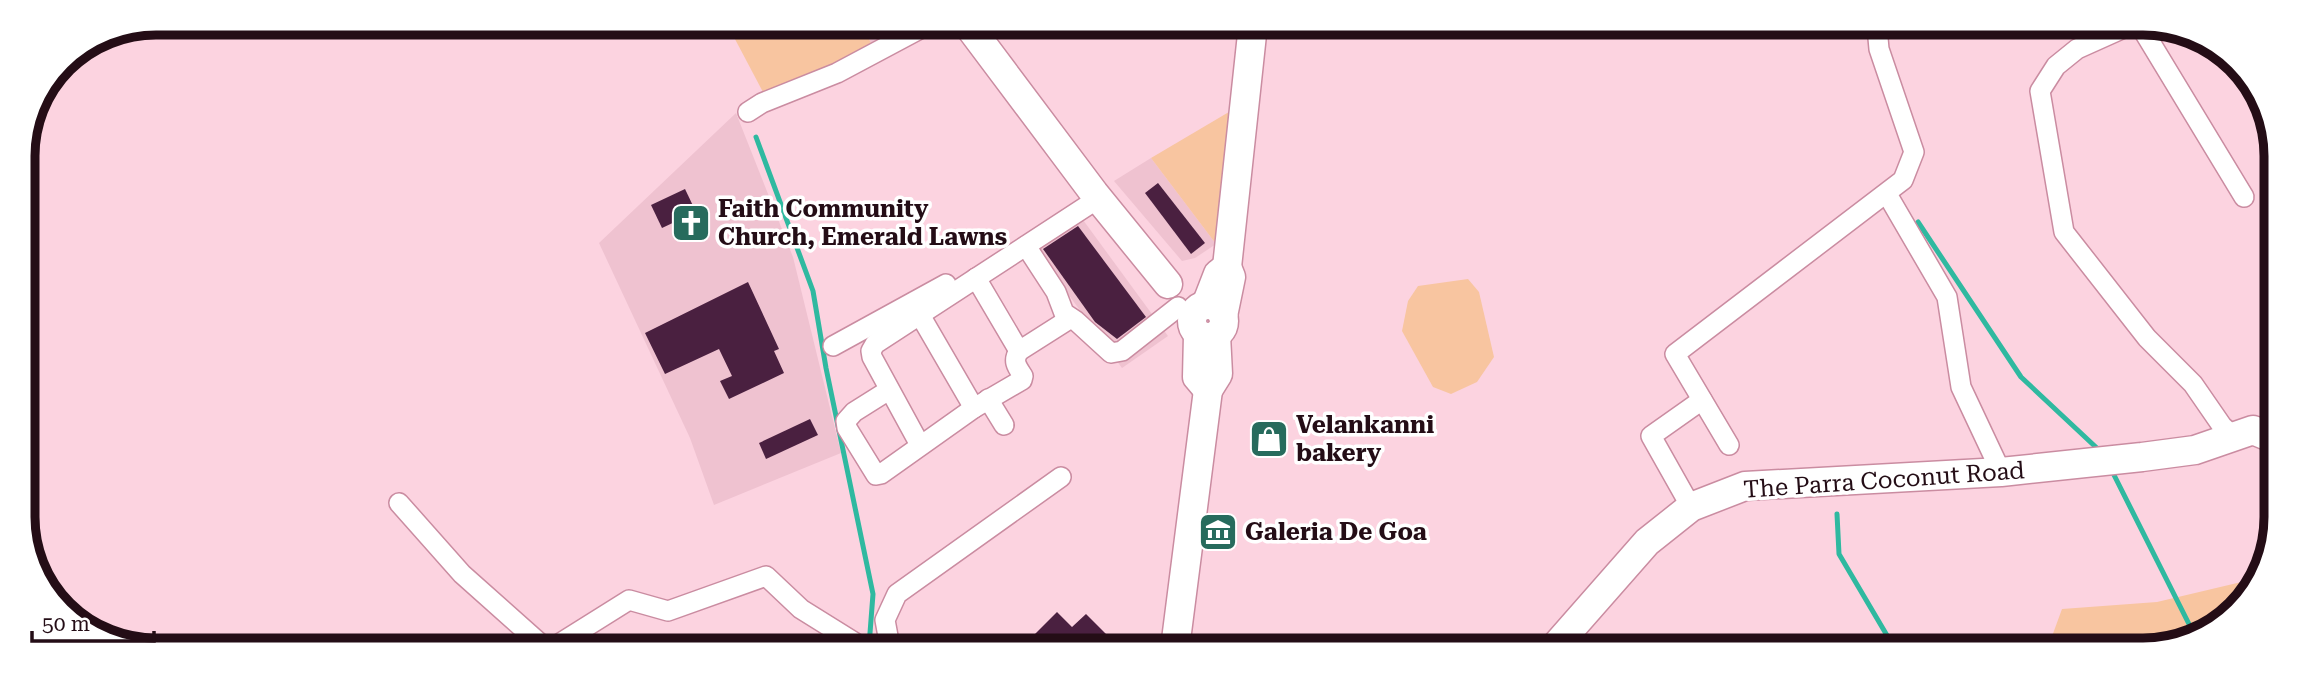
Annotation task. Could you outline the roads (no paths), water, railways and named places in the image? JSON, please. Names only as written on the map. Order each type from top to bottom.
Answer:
[{"type":"main road","points":[[976,35],[1096,195],[1198,314],[1218,374],[1208,390],[1176,638]]},
{"type":"main road","points":[[1198,314],[1218,274],[1227,267],[1252,35]]},
{"type":"main road","name":"The Parra Coconut Road","points":[[1563,638],[1647,542],[1691,507],[1745,486],[2001,472],[2195,450],[2253,430],[2264,435]]},
{"type":"street","points":[[748,112],[762,103],[838,73],[909,35]]},
{"type":"street","points":[[1729,445],[1675,354],[1903,180],[1914,152],[1879,48],[1878,35]]},
{"type":"street","points":[[2108,35],[2077,49],[2056,66],[2040,91],[2064,232],[2147,338],[2193,384],[2222,426],[2233,436]]},
{"type":"street","points":[[2146,35],[2244,197]]},
{"type":"street","points":[[1887,194],[1947,297],[1961,387],[2001,472]]},
{"type":"street","points":[[920,444],[872,358],[871,351],[875,344],[1026,246],[1096,195]]},
{"type":"street","points":[[833,345],[956,278],[1096,195]]},
{"type":"street","points":[[1026,246],[1056,292],[1060,308],[1111,353],[1117,353],[1198,314]]},
{"type":"street","points":[[976,278],[1019,351]]},
{"type":"street","points":[[920,315],[981,403],[1004,425]]},
{"type":"street","points":[[889,390],[849,416],[846,421],[847,428],[876,475],[981,403],[1022,380],[1023,376],[1015,362],[1019,351],[1071,318]]},
{"type":"street","points":[[1691,507],[1651,436],[1702,400]]},
{"type":"street","points":[[888,638],[885,620],[897,594],[1060,477]]},
{"type":"street","points":[[399,503],[462,574],[534,638]]},
{"type":"street","points":[[568,638],[629,600],[668,611],[766,576],[801,608],[848,638]]},
{"type":"waterway","points":[[756,137],[813,291],[826,368],[873,594],[870,638]]},
{"type":"waterway","points":[[1918,222],[2021,377],[2100,451]]},
{"type":"waterway","points":[[2111,469],[2191,628]]},
{"type":"waterway","points":[[1837,514],[1839,554],[1889,638]]},
{"type":"place","name":"Faith Community Church, Emerald Lawns","points":[[691,223]]},
{"type":"place","name":"Velankanni bakery","points":[[1269,439]]},
{"type":"place","name":"Galeria De Goa","points":[[1218,532]]}]
